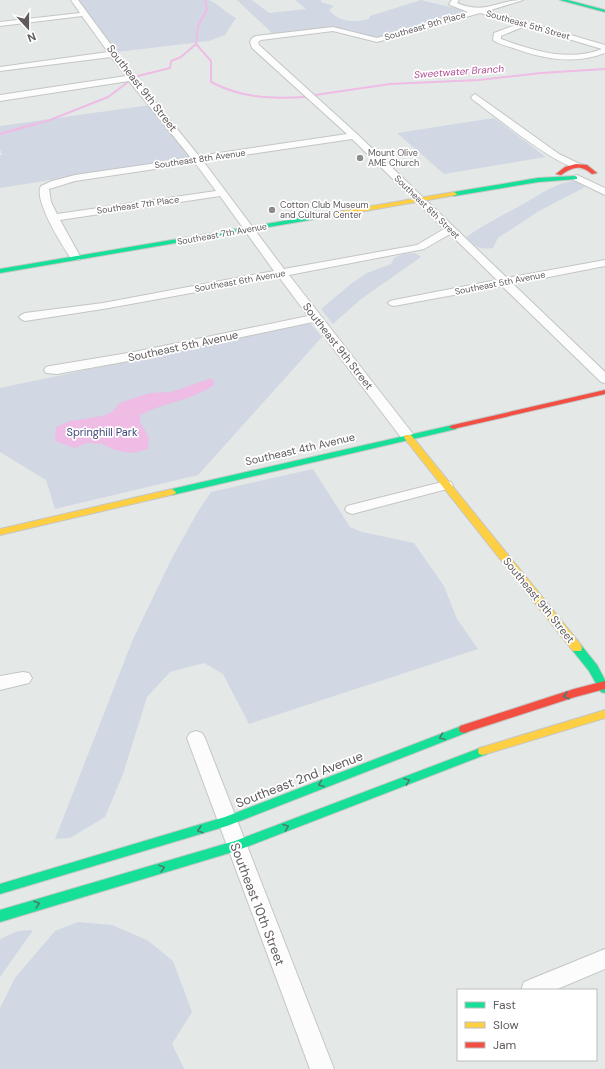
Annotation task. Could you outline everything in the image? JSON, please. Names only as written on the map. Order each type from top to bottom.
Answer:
[{"type":"street","name":"Southeast 9th Street","points":[[74,0],[131,78],[150,99],[250,229],[282,274],[408,437],[593,668],[604,687]]},
{"type":"street","name":"Southeast 9th Place","points":[[259,38],[333,29],[345,30],[377,40],[520,0]]},
{"type":"street","points":[[562,0],[605,11]]},
{"type":"street","name":"Southeast 5th Street","points":[[455,2],[452,4],[456,7],[480,11],[605,48]]},
{"type":"street","points":[[0,24],[85,14]]},
{"type":"street","points":[[525,24],[497,35],[496,40],[535,52],[566,57],[592,55],[605,48]]},
{"type":"street","name":"Southeast 8th Street","points":[[259,38],[255,40],[255,46],[354,136],[605,379]]},
{"type":"street","points":[[0,69],[114,54]]},
{"type":"street","points":[[0,98],[131,78]]},
{"type":"street","points":[[475,97],[556,156],[581,166]]},
{"type":"street","name":"Southeast 8th Avenue","points":[[54,218],[42,193],[44,188],[54,182],[196,159],[354,136]]},
{"type":"street","points":[[556,156],[567,175],[604,191]]},
{"type":"street","name":"Southeast 7th Avenue","points":[[538,180],[564,170],[581,166],[596,170]]},
{"type":"street","points":[[596,170],[604,191]]},
{"type":"street","name":"Southeast 7th Avenue","points":[[0,271],[538,180],[576,178],[596,170]]},
{"type":"street","name":"Southeast 7th Place","points":[[54,218],[222,193]]},
{"type":"street","points":[[54,218],[76,258]]},
{"type":"street","name":"Southeast 6th Avenue","points":[[25,317],[103,306],[282,274],[420,247],[450,230]]},
{"type":"street","name":"Southeast 5th Avenue","points":[[394,303],[605,263]]},
{"type":"street","name":"Southeast 5th Avenue","points":[[50,370],[134,356],[316,318]]},
{"type":"street","name":"Southeast 4th Avenue","points":[[0,532],[605,392]]},
{"type":"street","points":[[352,509],[446,485]]},
{"type":"street","points":[[0,683],[23,678]]},
{"type":"street","name":"Southeast 2nd Avenue","points":[[0,889],[227,821],[472,726],[574,693],[604,687]]},
{"type":"street","points":[[0,916],[236,846],[483,752],[605,714]]},
{"type":"street","name":"Southeast 10th Street","points":[[196,738],[322,1069]]},
{"type":"street","points":[[532,989],[605,959]]},
{"type":"green space","points":[[78,0],[209,0],[236,18],[225,35],[209,41],[117,52]]},
{"type":"green space","points":[[237,0],[252,0],[269,13],[306,9],[295,0],[321,0],[321,2],[334,6],[329,10],[337,17],[352,21],[369,19],[370,16],[421,0],[466,11],[466,13],[377,38],[357,32],[335,28],[273,34]]},
{"type":"green space","points":[[150,105],[191,158],[0,188],[0,155],[2,155],[0,149],[0,126]]},
{"type":"green space","points":[[494,118],[546,157],[444,174],[397,133]]},
{"type":"green space","points":[[575,181],[585,187],[539,211],[498,238],[493,248],[484,249],[478,247],[466,237],[549,189]]},
{"type":"green space","points":[[415,253],[421,257],[361,299],[333,324],[321,309],[352,283],[367,273],[391,264],[394,258],[403,254]]},
{"type":"green space","name":"Springhill Park","points":[[310,323],[322,337],[198,475],[55,509],[46,480],[0,452],[0,388]]},
{"type":"green space","points":[[313,469],[350,527],[362,532],[414,543],[444,586],[457,619],[478,649],[249,724],[223,674],[204,663],[170,672],[147,697],[123,774],[105,817],[70,838],[55,839],[133,639],[171,560],[197,513],[211,492]]},
{"type":"green space","points":[[78,922],[112,925],[147,940],[173,961],[192,1012],[172,1044],[184,1069],[0,1069],[0,1008],[15,978],[55,931]]},
{"type":"green space","points":[[33,930],[0,977],[0,939],[18,931]]},
{"type":"shaded area","points":[[212,378],[214,385],[196,395],[140,415],[140,422],[149,438],[148,449],[132,453],[115,450],[102,444],[87,443],[75,448],[55,441],[56,427],[70,421],[102,416],[112,412],[120,403],[134,398],[150,393],[171,392]]},
{"type":"waterway","name":"Sweetwater Branch","points":[[196,44],[198,26],[207,9],[205,0]]},
{"type":"waterway","name":"Sweetwater Branch","points":[[138,76],[170,68],[171,61],[181,57],[196,44]]},
{"type":"waterway","name":"Sweetwater Branch","points":[[196,44],[211,61],[211,82],[234,91],[257,96],[281,98],[305,97]]},
{"type":"waterway","name":"Sweetwater Branch","points":[[315,95],[390,84],[478,80],[541,73],[605,69]]},
{"type":"waterway","name":"Sweetwater Branch","points":[[32,125],[50,120],[108,97],[128,82]]},
{"type":"waterway","name":"Sweetwater Branch","points":[[0,134],[35,124]]},
{"type":"traffic: fast","points":[[562,0],[605,11]]},
{"type":"traffic: fast","points":[[454,194],[538,180],[575,178]]},
{"type":"traffic: fast","points":[[0,271],[331,215]]},
{"type":"traffic: fast","points":[[172,492],[453,427]]},
{"type":"traffic: fast","points":[[577,648],[593,668],[605,689]]},
{"type":"traffic: fast","points":[[0,889],[227,821],[464,729]]},
{"type":"traffic: fast","points":[[0,916],[236,846],[483,751]]},
{"type":"traffic: slow","points":[[331,215],[454,194]]},
{"type":"traffic: slow","points":[[408,437],[577,648]]},
{"type":"traffic: slow","points":[[0,532],[172,492]]},
{"type":"traffic: slow","points":[[483,751],[605,714]]},
{"type":"traffic: jam","points":[[559,174],[567,169],[581,165],[590,169],[594,173]]},
{"type":"traffic: jam","points":[[453,427],[605,392]]},
{"type":"traffic: jam","points":[[464,729],[574,693],[605,685]]},
{"type":"place","name":"Mount Olive AME Church","points":[[360,158]]},
{"type":"place","name":"Cotton Club Museum and Cultural Center","points":[[272,210]]}]
